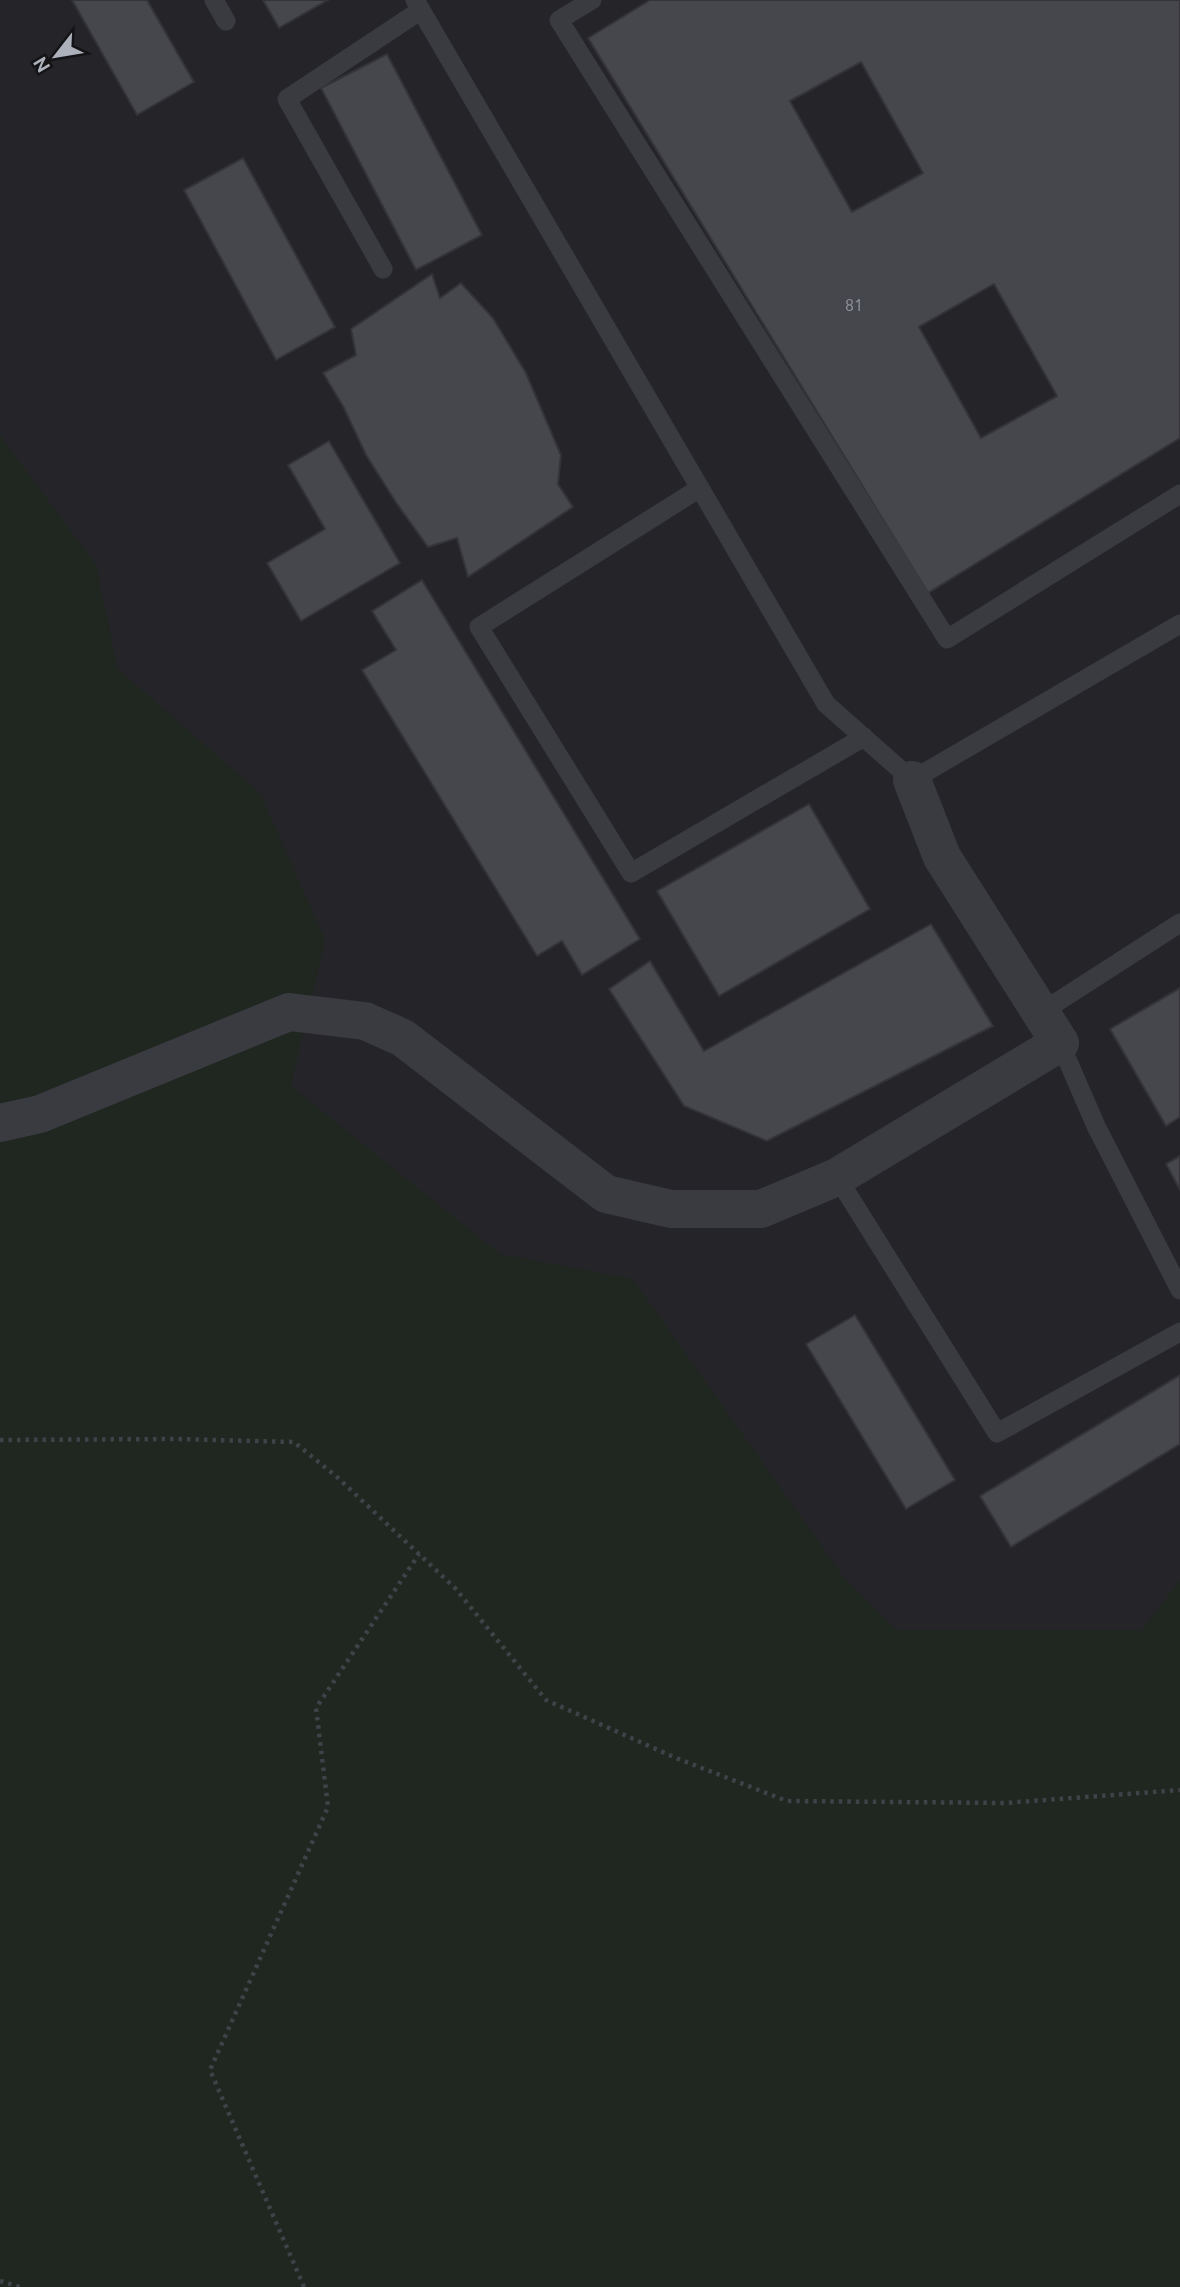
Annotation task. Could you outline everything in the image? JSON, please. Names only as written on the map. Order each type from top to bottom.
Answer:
[{"type":"street","points":[[0,1123],[40,1114],[289,1012],[365,1021],[403,1038],[606,1194],[671,1209],[761,1209],[837,1177],[1050,1028],[942,858],[912,780]]},
{"type":"lane","points":[[214,0],[226,21]]},
{"type":"lane","points":[[592,0],[559,20],[947,639],[1180,494]]},
{"type":"lane","points":[[383,269],[287,99],[418,5],[825,704],[912,780],[1180,624]]},
{"type":"lane","points":[[699,488],[479,626],[631,873],[864,737]]},
{"type":"lane","points":[[1180,923],[1050,1028],[1096,1126],[1180,1290]]},
{"type":"lane","points":[[837,1177],[997,1433],[1180,1332]]},
{"type":"path","points":[[0,1440],[176,1438],[294,1442],[338,1477],[455,1588],[546,1700],[676,1758],[787,1801],[1005,1804],[1180,1790]]},
{"type":"path","points":[[303,2287],[210,2070],[328,1807],[316,1708],[419,1555]]},
{"type":"path","points":[[0,2281],[20,2287]]},
{"type":"shaded area","points":[[0,0],[1180,0],[1180,1746],[0,1372]]},
{"type":"shaded area","points":[[0,435],[96,565],[118,669],[260,793],[325,940],[291,1086],[500,1254],[633,1279],[843,1576],[897,1630],[1141,1630],[1180,1581],[1180,2287],[0,2287]]},
{"type":"building","points":[[72,0],[147,0],[194,82],[137,115]]},
{"type":"building","points":[[263,0],[328,0],[279,28]]},
{"type":"building","points":[[650,0],[1180,0],[1180,438],[928,593],[588,38]],"holes":[[[861,62],[923,173],[852,212],[790,101]],[[994,284],[1057,396],[981,438],[919,327]]]},
{"type":"building","points":[[387,54],[482,235],[416,270],[321,88]]},
{"type":"building","points":[[243,158],[335,327],[276,360],[184,190]]},
{"type":"building","points":[[432,274],[440,298],[461,283],[493,318],[526,373],[561,455],[558,484],[573,507],[468,577],[457,538],[428,547],[397,504],[366,455],[344,408],[323,373],[356,355],[351,329]]},
{"type":"building","points":[[329,441],[400,563],[301,621],[267,563],[325,529],[288,465]]},
{"type":"building","points":[[422,580],[640,939],[582,975],[562,941],[537,956],[362,670],[396,650],[372,611]]},
{"type":"building","points":[[809,804],[870,909],[719,996],[657,891]]},
{"type":"building","points":[[931,924],[993,1026],[767,1141],[684,1106],[609,989],[650,961],[704,1051]]},
{"type":"building","points":[[1180,988],[1180,1117],[1166,1126],[1110,1029]]},
{"type":"building","points":[[1180,1156],[1180,1190],[1166,1164]]},
{"type":"building","points":[[855,1315],[955,1480],[906,1509],[806,1344]]},
{"type":"building","points":[[1180,1375],[1180,1444],[1011,1547],[980,1496]]}]
